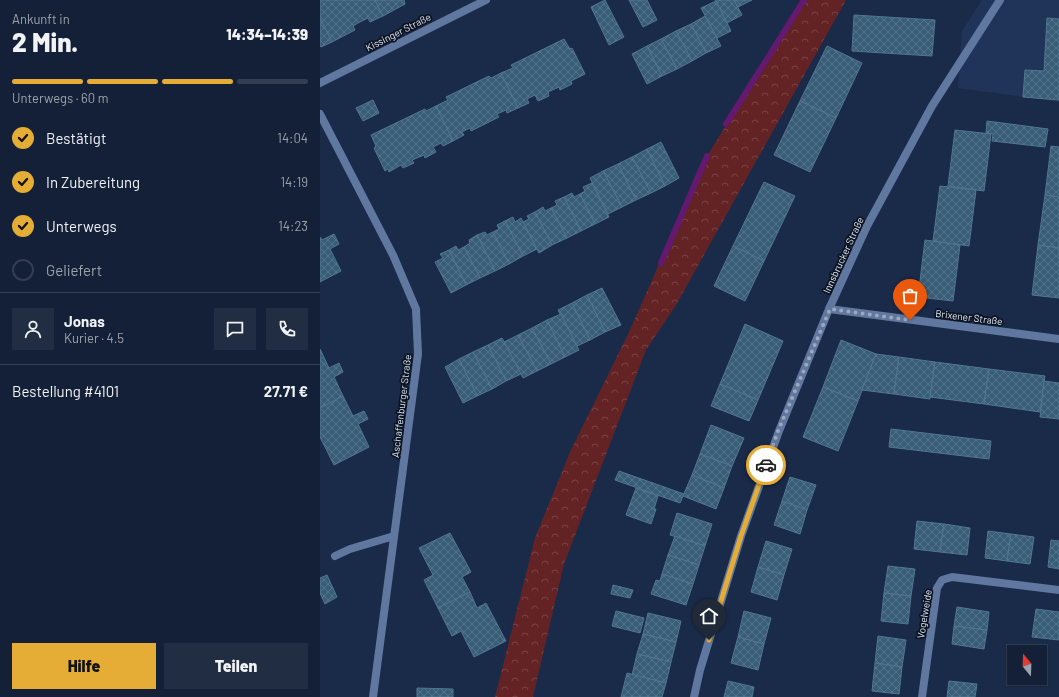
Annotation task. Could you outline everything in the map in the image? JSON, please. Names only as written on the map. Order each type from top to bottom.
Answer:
[{"type":"street","name":"Kissinger Straße","points":[[320,83],[486,0]]},
{"type":"street","name":"Innsbrucker Straße","points":[[694,697],[700,670],[741,536],[778,431],[830,309],[867,226],[932,106],[1000,0]]},
{"type":"street","name":"Aschaffenburger Straße","points":[[320,114],[393,255],[416,309],[418,354],[373,697]]},
{"type":"street","name":"Brixener Straße","points":[[830,309],[1059,339]]},
{"type":"street","points":[[335,556],[350,549],[394,536]]},
{"type":"street","name":"Vogelweide","points":[[922,697],[937,588],[942,580],[952,577],[1059,590]]},
{"type":"shaded area","points":[[982,0],[1059,0],[1059,102],[958,88],[962,31]]},
{"type":"green space","points":[[804,0],[846,0],[676,305],[646,350],[564,564],[533,697],[495,697],[535,538],[570,452],[629,332],[707,156]]},
{"type":"building","points":[[320,0],[375,0],[383,16],[370,22],[368,18],[358,23],[353,26],[355,30],[332,42],[320,18]]},
{"type":"building","points":[[375,0],[404,0],[405,4],[383,16]]},
{"type":"building","points":[[605,0],[624,37],[609,45],[591,7]]},
{"type":"building","points":[[629,0],[647,0],[657,20],[643,27]]},
{"type":"building","points":[[715,0],[734,0],[742,15],[727,23]]},
{"type":"building","points":[[734,0],[752,0],[738,7]]},
{"type":"building","points":[[716,1],[731,31],[717,38],[701,8]]},
{"type":"building","points":[[854,15],[935,20],[932,56],[852,51]]},
{"type":"building","points":[[705,16],[721,46],[706,53],[691,24]]},
{"type":"building","points":[[320,18],[332,42],[321,47],[320,46]]},
{"type":"building","points":[[1047,18],[1059,19],[1059,100],[1023,97],[1025,70],[1044,71]]},
{"type":"building","points":[[691,24],[706,53],[692,61],[676,31]]},
{"type":"building","points":[[676,31],[692,61],[677,69],[661,39]]},
{"type":"building","points":[[564,39],[570,49],[572,48],[585,74],[571,81],[572,84],[560,90],[559,87],[548,92],[549,96],[538,101],[535,95],[527,99],[529,103],[518,108],[501,73],[513,68],[511,65]]},
{"type":"building","points":[[661,39],[677,69],[662,76],[647,46]]},
{"type":"building","points":[[647,46],[662,76],[647,84],[632,54]]},
{"type":"building","points":[[827,46],[862,63],[836,118],[800,101]]},
{"type":"building","points":[[501,73],[518,108],[507,113],[506,110],[497,114],[499,117],[471,131],[470,128],[462,132],[464,135],[453,141],[436,106],[448,100],[446,97],[489,76],[491,78]]},
{"type":"building","points":[[373,100],[379,113],[363,121],[356,108]]},
{"type":"building","points":[[800,101],[836,118],[810,172],[774,155]]},
{"type":"building","points":[[436,106],[453,141],[443,146],[441,143],[433,147],[436,152],[425,158],[424,155],[412,160],[414,163],[403,168],[401,165],[389,172],[388,169],[385,171],[374,148],[376,146],[371,135],[425,109],[426,111]]},
{"type":"building","points":[[987,121],[1048,129],[1045,147],[992,141],[993,134],[986,133]]},
{"type":"building","points":[[955,130],[991,134],[984,191],[948,186]]},
{"type":"building","points":[[661,142],[679,178],[665,186],[647,149]]},
{"type":"building","points":[[1051,146],[1059,147],[1059,197],[1045,195]]},
{"type":"building","points":[[647,149],[665,186],[651,193],[632,157]]},
{"type":"building","points":[[632,157],[651,193],[636,200],[618,164]]},
{"type":"building","points":[[618,164],[636,200],[622,207],[603,171]]},
{"type":"building","points":[[603,171],[622,207],[608,214],[590,178]]},
{"type":"building","points":[[764,182],[795,196],[764,261],[733,246]]},
{"type":"building","points":[[592,183],[609,217],[595,224],[580,194],[585,191],[583,187]]},
{"type":"building","points":[[940,186],[976,190],[969,246],[933,241]]},
{"type":"building","points":[[572,193],[574,197],[580,194],[595,224],[581,231],[564,197]]},
{"type":"building","points":[[1045,195],[1059,197],[1059,248],[1038,245]]},
{"type":"building","points":[[564,197],[581,231],[567,238],[551,208],[557,205],[555,201]]},
{"type":"building","points":[[543,207],[545,211],[551,208],[567,238],[552,245],[535,212]]},
{"type":"building","points":[[535,212],[552,245],[539,253],[523,222],[529,219],[527,216]]},
{"type":"building","points":[[513,217],[515,222],[521,218],[537,249],[523,256],[505,221]]},
{"type":"building","points":[[505,221],[523,256],[509,264],[493,232],[499,229],[497,225]]},
{"type":"building","points":[[485,232],[487,235],[493,232],[509,264],[495,271],[477,235]]},
{"type":"building","points":[[334,234],[339,244],[330,249],[341,271],[320,282],[320,237],[322,240]]},
{"type":"building","points":[[477,235],[495,271],[480,278],[464,247],[470,243],[469,240]]},
{"type":"building","points":[[925,240],[960,245],[953,301],[918,297]]},
{"type":"building","points":[[1038,245],[1059,248],[1059,298],[1032,295]]},
{"type":"building","points":[[456,246],[458,250],[464,247],[480,278],[466,285],[449,250]]},
{"type":"building","points":[[733,246],[764,261],[745,301],[714,286]]},
{"type":"building","points":[[449,250],[466,285],[451,293],[435,262],[443,258],[440,254]]},
{"type":"building","points":[[602,288],[621,325],[605,332],[587,295]]},
{"type":"building","points":[[587,295],[605,332],[590,340],[572,303]]},
{"type":"building","points":[[572,303],[590,340],[577,346],[558,310]]},
{"type":"building","points":[[561,314],[579,350],[565,357],[547,320]]},
{"type":"building","points":[[547,320],[565,357],[551,364],[532,328]]},
{"type":"building","points":[[745,324],[783,341],[758,400],[720,384]]},
{"type":"building","points":[[532,328],[551,364],[537,371],[518,335]]},
{"type":"building","points":[[518,335],[537,371],[523,378],[504,342]]},
{"type":"building","points":[[502,338],[521,374],[506,381],[488,345]]},
{"type":"building","points":[[841,340],[876,354],[858,401],[823,387]]},
{"type":"building","points":[[488,345],[506,381],[492,389],[473,352]]},
{"type":"building","points":[[320,349],[329,368],[339,363],[343,372],[334,377],[343,396],[320,408]]},
{"type":"building","points":[[473,352],[492,389],[477,396],[459,359]]},
{"type":"building","points":[[876,354],[899,357],[894,394],[862,390]]},
{"type":"building","points":[[899,357],[935,362],[930,399],[894,394]]},
{"type":"building","points":[[459,359],[477,396],[463,403],[445,367]]},
{"type":"building","points":[[935,362],[989,369],[984,404],[930,397]]},
{"type":"building","points":[[989,369],[1045,376],[1040,412],[984,404]]},
{"type":"building","points":[[1044,381],[1059,383],[1059,419],[1040,417]]},
{"type":"building","points":[[720,384],[758,400],[749,421],[711,406]]},
{"type":"building","points":[[823,387],[858,401],[838,451],[803,437]]},
{"type":"building","points":[[343,396],[353,416],[364,411],[368,419],[358,424],[369,447],[334,465],[320,437],[320,408]]},
{"type":"building","points":[[711,425],[744,438],[732,466],[700,454]]},
{"type":"building","points":[[891,429],[991,441],[989,459],[889,447]]},
{"type":"building","points":[[700,454],[732,466],[724,488],[692,475]]},
{"type":"building","points":[[619,471],[684,494],[680,503],[615,480]]},
{"type":"building","points":[[692,475],[724,488],[716,509],[683,496]]},
{"type":"building","points":[[790,477],[816,485],[807,510],[782,501]]},
{"type":"building","points":[[636,488],[658,496],[654,509],[656,509],[651,524],[626,515]]},
{"type":"building","points":[[782,501],[807,510],[800,534],[774,525]]},
{"type":"building","points":[[677,513],[712,524],[705,546],[670,535]]},
{"type":"building","points":[[917,521],[944,524],[940,552],[914,549]]},
{"type":"building","points":[[944,524],[970,528],[967,555],[940,552]]},
{"type":"building","points":[[988,531],[1011,534],[1007,561],[985,558]]},
{"type":"building","points":[[450,533],[471,572],[462,577],[470,592],[438,608],[424,580],[433,575],[419,548]]},
{"type":"building","points":[[1011,534],[1034,537],[1030,564],[1007,561]]},
{"type":"building","points":[[675,536],[705,546],[699,565],[668,555]]},
{"type":"building","points":[[1051,540],[1059,541],[1059,569],[1048,567]]},
{"type":"building","points":[[766,541],[792,549],[784,575],[758,567]]},
{"type":"building","points":[[668,555],[699,565],[693,584],[662,574]]},
{"type":"building","points":[[888,566],[915,569],[911,596],[884,593]]},
{"type":"building","points":[[758,567],[784,575],[777,600],[751,592]]},
{"type":"building","points":[[662,574],[693,584],[686,605],[651,594],[656,580],[660,581]]},
{"type":"building","points":[[327,575],[337,597],[325,604],[320,593],[320,578]]},
{"type":"building","points":[[613,585],[633,590],[630,598],[611,594]]},
{"type":"building","points":[[470,592],[477,608],[486,603],[506,641],[474,657],[461,631],[452,636],[438,608]]},
{"type":"building","points":[[884,593],[911,596],[908,624],[881,621]]},
{"type":"building","points":[[957,607],[989,612],[987,630],[954,626]]},
{"type":"building","points":[[1036,609],[1059,612],[1059,640],[1032,637]]},
{"type":"building","points":[[616,611],[644,618],[640,633],[612,626]]},
{"type":"building","points":[[744,611],[771,618],[764,644],[738,637]]},
{"type":"building","points":[[648,613],[681,621],[676,642],[643,634]]},
{"type":"building","points":[[954,626],[987,630],[984,649],[952,644]]},
{"type":"building","points":[[643,634],[676,642],[671,662],[637,654]]},
{"type":"building","points":[[878,636],[906,640],[902,667],[875,663]]},
{"type":"building","points":[[738,637],[764,644],[758,670],[731,663]]},
{"type":"building","points":[[637,654],[671,662],[666,683],[632,675]]},
{"type":"building","points":[[875,663],[902,667],[899,694],[872,691]]},
{"type":"building","points":[[627,673],[666,683],[662,697],[621,697]]},
{"type":"building","points":[[728,681],[754,687],[752,697],[724,697]]},
{"type":"building","points":[[949,681],[977,684],[975,697],[947,697]]},
{"type":"building","points":[[417,688],[453,689],[453,697],[417,697]]},
{"type":"waterway","points":[[726,124],[804,0]]},
{"type":"waterway","points":[[661,263],[707,156]]},
{"type":"way so far","points":[[766,465],[778,431],[830,309],[910,320]]},
{"type":"route","points":[[709,640],[741,536],[766,465]]}]
